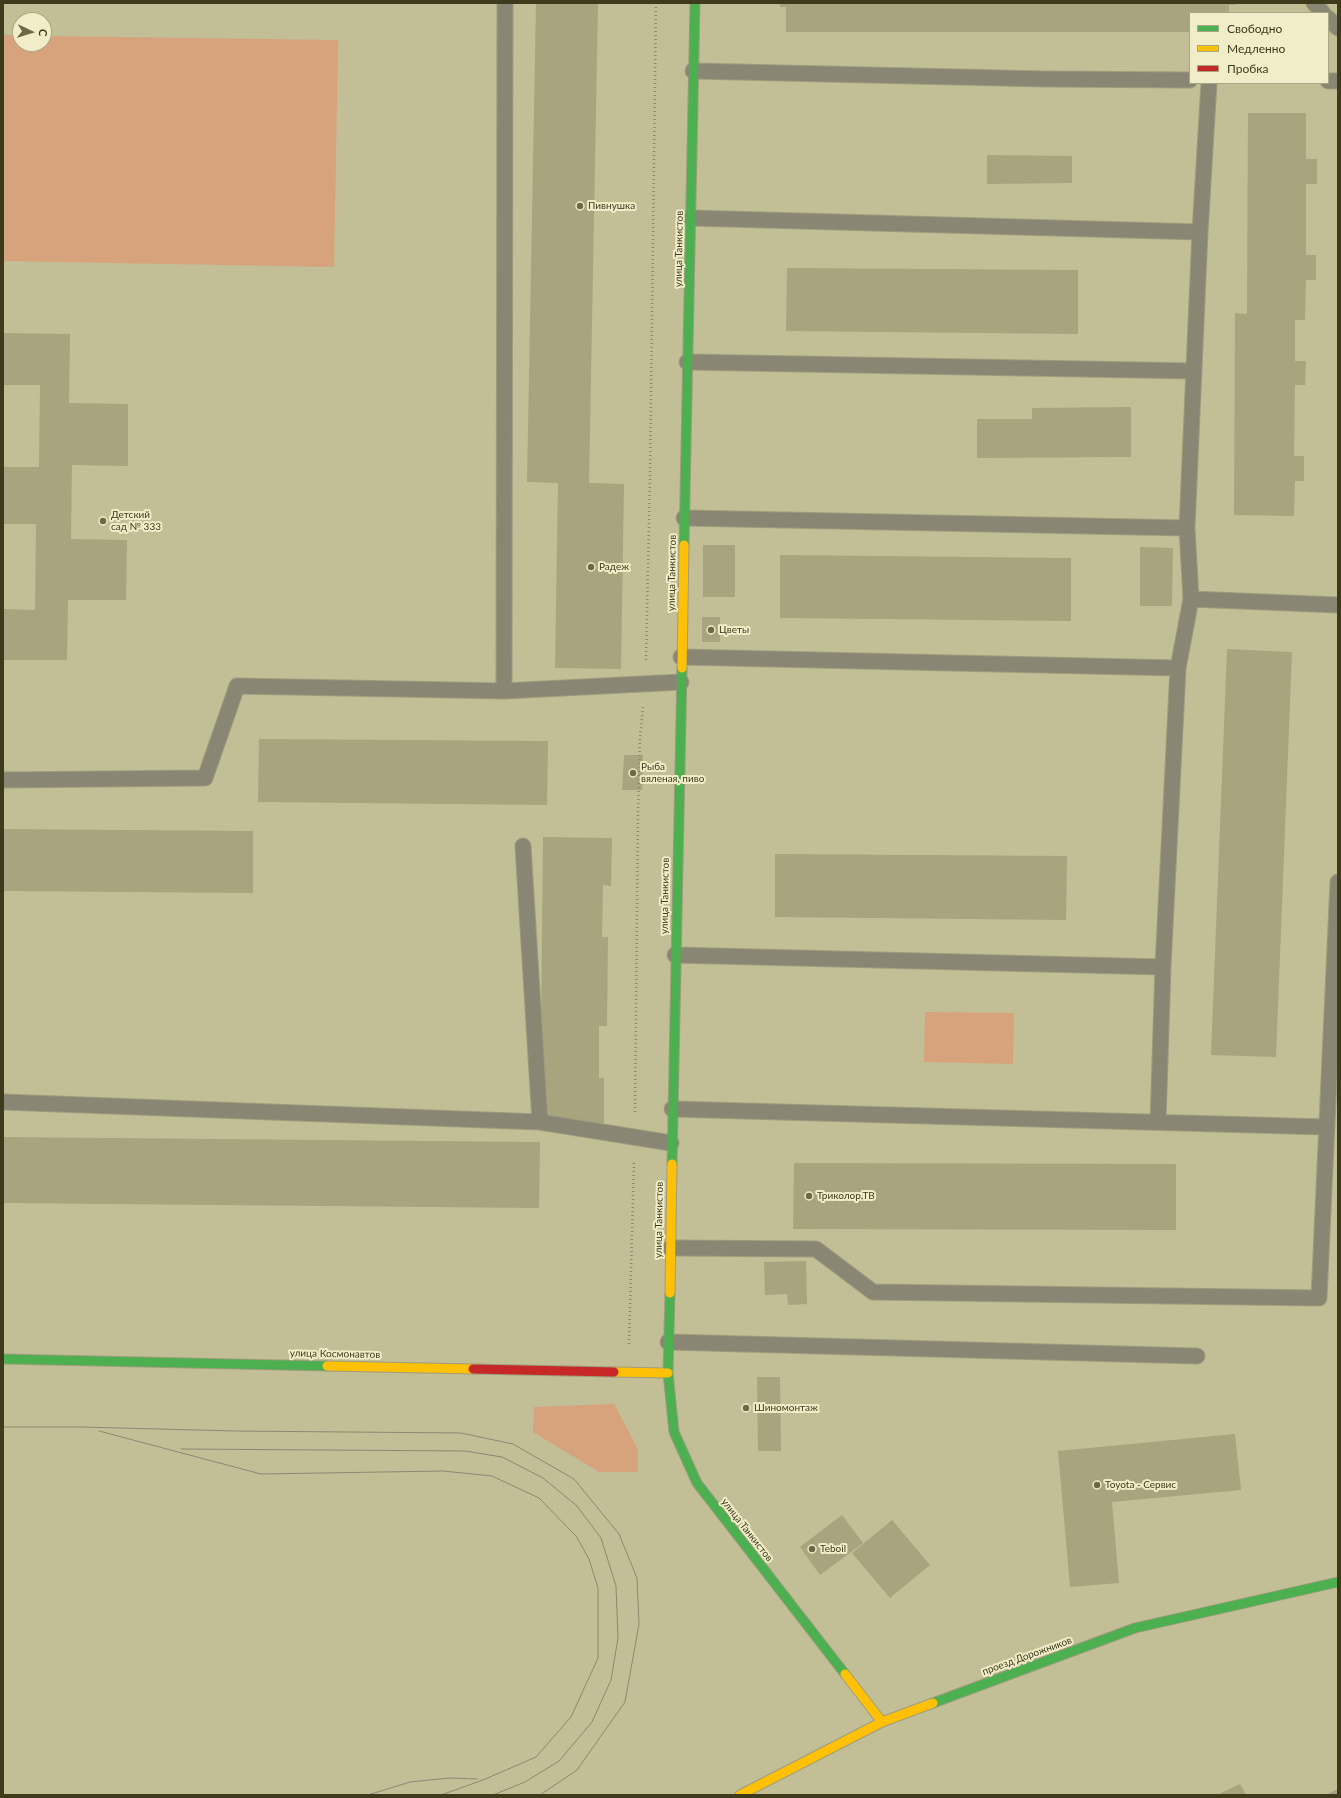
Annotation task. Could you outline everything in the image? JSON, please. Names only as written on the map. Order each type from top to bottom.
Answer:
[{"type":"main road","name":"улица Танкистов","points":[[695,3],[668,1342],[668,1373],[674,1432],[697,1483],[882,1722]]},
{"type":"main road","name":"улица Космонавтов","points":[[3,1359],[668,1373]]},
{"type":"main road","name":"проезд Дорожников","points":[[740,1795],[882,1722],[1135,1628],[1338,1582]]},
{"type":"lane","points":[[504,691],[505,3]]},
{"type":"lane","points":[[1314,3],[1323,12]]},
{"type":"lane","points":[[1329,19],[1338,28]]},
{"type":"lane","points":[[693,71],[1045,79],[1189,80]]},
{"type":"lane","points":[[1158,1122],[1163,967],[1178,668],[1191,599],[1187,528],[1200,232],[1209,84]]},
{"type":"lane","points":[[691,218],[1200,232]]},
{"type":"lane","points":[[688,362],[1194,371]]},
{"type":"lane","points":[[684,518],[1187,528]]},
{"type":"lane","points":[[1191,599],[1338,605]]},
{"type":"lane","points":[[681,656],[1178,668]]},
{"type":"lane","points":[[3,780],[205,778],[237,686],[504,691],[681,682]]},
{"type":"lane","points":[[523,846],[540,1122]]},
{"type":"lane","points":[[670,1248],[816,1249],[873,1292],[1319,1298],[1338,882]]},
{"type":"lane","points":[[675,955],[1163,967]]},
{"type":"lane","points":[[3,1102],[540,1122],[671,1143]]},
{"type":"lane","points":[[672,1109],[1327,1127]]},
{"type":"lane","points":[[668,1342],[1197,1356]]},
{"type":"shaded area","points":[[3,35],[12,35],[12,52],[52,52],[52,36],[338,40],[334,267],[3,261]]},
{"type":"shaded area","points":[[925,1012],[1014,1013],[1013,1064],[924,1062]]},
{"type":"shaded area","points":[[614,1404],[638,1449],[638,1472],[599,1472],[533,1432],[534,1407]]},
{"type":"building","points":[[536,3],[598,3],[589,483],[624,484],[621,669],[555,668],[558,483],[527,482]]},
{"type":"building","points":[[780,3],[1235,3],[1235,5],[1229,5],[1229,12],[1189,12],[1189,32],[786,32],[786,7],[780,7]]},
{"type":"building","points":[[1248,113],[1306,113],[1306,159],[1317,159],[1317,184],[1306,184],[1306,255],[1316,255],[1316,280],[1306,280],[1305,320],[1295,320],[1295,361],[1306,361],[1305,385],[1295,385],[1294,456],[1304,456],[1304,481],[1295,481],[1294,516],[1234,515],[1235,313],[1247,314]]},
{"type":"building","points":[[987,155],[1072,156],[1072,183],[987,184]]},
{"type":"building","points":[[787,268],[1078,270],[1078,334],[786,331]]},
{"type":"building","name":"Детский сад № 333","points":[[3,333],[70,334],[69,403],[128,404],[128,466],[72,465],[71,539],[127,540],[126,600],[68,600],[67,660],[3,660],[3,609],[35,610],[36,524],[3,524],[3,467],[39,467],[40,385],[3,385]]},
{"type":"building","points":[[1131,407],[1131,457],[977,458],[977,419],[1032,419],[1032,408]]},
{"type":"building","points":[[703,545],[735,545],[735,597],[703,597]]},
{"type":"building","points":[[1140,547],[1173,548],[1172,606],[1140,606]]},
{"type":"building","points":[[780,555],[1071,558],[1071,621],[780,618]]},
{"type":"building","name":"Цветы","points":[[702,617],[720,617],[720,642],[702,642]]},
{"type":"building","points":[[1227,649],[1292,652],[1276,1057],[1211,1055]]},
{"type":"building","points":[[259,739],[548,741],[547,805],[258,802]]},
{"type":"building","name":"Рыба вяленая, пиво","points":[[624,755],[643,755],[642,790],[622,790]]},
{"type":"building","points":[[3,829],[253,831],[253,893],[3,891]]},
{"type":"building","points":[[543,837],[612,838],[611,886],[603,885],[602,937],[608,937],[607,1026],[599,1026],[599,1078],[604,1078],[604,1123],[540,1122]]},
{"type":"building","points":[[775,854],[1067,856],[1066,920],[775,917]]},
{"type":"building","points":[[3,1137],[540,1142],[539,1208],[3,1203]]},
{"type":"building","points":[[794,1163],[1176,1164],[1176,1230],[793,1229]]},
{"type":"building","points":[[806,1261],[807,1304],[788,1305],[787,1294],[765,1295],[764,1262]]},
{"type":"building","points":[[757,1377],[780,1377],[781,1451],[758,1451]]},
{"type":"building","points":[[1235,1434],[1241,1490],[1112,1502],[1119,1583],[1070,1587],[1058,1451]]},
{"type":"building","points":[[842,1515],[863,1543],[820,1575],[800,1547]]},
{"type":"building","points":[[892,1520],[930,1565],[890,1598],[852,1553]]},
{"type":"building","points":[[1240,1784],[1246,1795],[1217,1795]]},
{"type":"building","points":[[1338,1789],[1338,1795],[1325,1795]]},
{"type":"tram line","points":[[3,1427],[461,1433],[513,1444],[574,1479],[619,1534],[637,1578],[639,1624],[625,1702],[577,1770],[540,1795]]},
{"type":"tram line","points":[[99,1431],[261,1474],[443,1471],[492,1476],[539,1498],[576,1536],[589,1559],[598,1588],[598,1658],[571,1717],[536,1757],[483,1780],[441,1795]]},
{"type":"tram line","points":[[181,1449],[465,1451],[502,1457],[543,1478],[577,1506],[601,1538],[616,1586],[618,1638],[611,1680],[592,1722],[559,1761],[525,1782],[493,1795]]},
{"type":"tram line","points":[[368,1795],[410,1782],[449,1778],[477,1779]]},
{"type":"traffic: fast","points":[[684,545],[695,3]]},
{"type":"traffic: fast","points":[[672,1164],[682,668]]},
{"type":"traffic: fast","points":[[670,1293],[668,1373],[674,1432],[697,1483],[845,1674]]},
{"type":"traffic: fast","points":[[3,1359],[327,1366]]},
{"type":"traffic: fast","points":[[933,1703],[1135,1628],[1338,1582]]},
{"type":"traffic: slow","points":[[682,668],[684,545]]},
{"type":"traffic: slow","points":[[670,1293],[672,1164]]},
{"type":"traffic: slow","points":[[327,1366],[473,1369]]},
{"type":"traffic: slow","points":[[614,1372],[668,1373]]},
{"type":"traffic: slow","points":[[845,1674],[882,1722]]},
{"type":"traffic: slow","points":[[740,1795],[882,1722],[933,1703]]},
{"type":"traffic: jam","points":[[473,1369],[614,1372]]},
{"type":"place","name":"Пивнушка","points":[[580,206]]},
{"type":"place","name":"Детский сад № 333","points":[[103,521]]},
{"type":"place","name":"Радеж","points":[[591,567]]},
{"type":"place","name":"Цветы","points":[[711,630]]},
{"type":"place","name":"Рыба вяленая, пиво","points":[[633,773]]},
{"type":"place","name":"Триколор.ТВ","points":[[809,1196]]},
{"type":"place","name":"Шиномонтаж","points":[[746,1408]]},
{"type":"place","name":"Toyota - Сервис","points":[[1097,1485]]},
{"type":"place","name":"Teboil","points":[[812,1549]]}]
